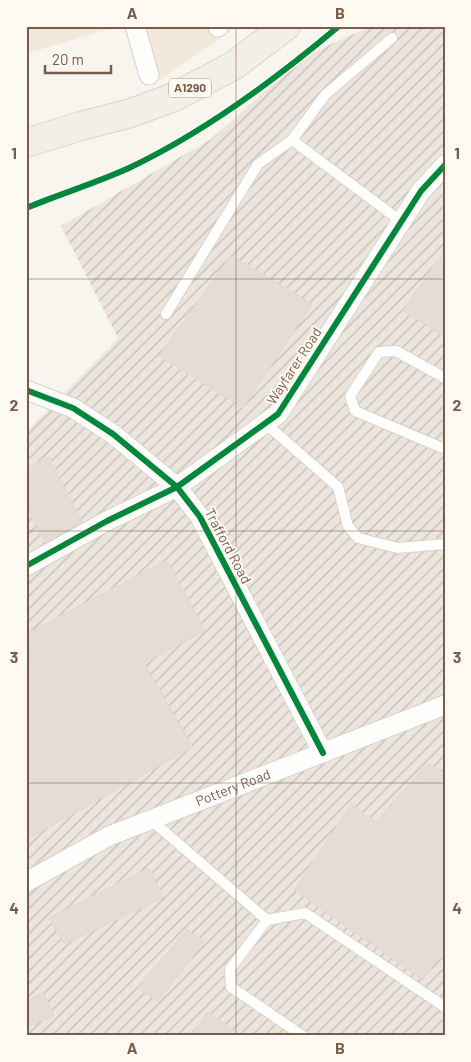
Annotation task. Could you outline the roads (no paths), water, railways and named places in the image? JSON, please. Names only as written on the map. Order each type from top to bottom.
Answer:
[{"type":"main road","name":"A1290","points":[[26,143],[132,113],[174,97],[233,66],[286,26]]},
{"type":"main road","name":"A1290","points":[[26,124],[81,126]]},
{"type":"street","points":[[134,26],[149,75]]},
{"type":"street","name":"Wayfarer Road","points":[[26,566],[107,521],[177,487],[278,414],[421,191],[445,165]]},
{"type":"street","name":"Trafford Road","points":[[26,390],[73,408],[113,434],[177,487],[200,517],[323,753]]},
{"type":"street","name":"Pottery Road","points":[[26,882],[109,836],[445,705]]},
{"type":"lane","points":[[166,314],[258,164],[292,140],[325,95],[392,38]]},
{"type":"lane","points":[[292,140],[402,222]]},
{"type":"lane","points":[[445,378],[396,351],[379,352],[350,396],[355,411],[445,449]]},
{"type":"lane","points":[[265,423],[338,487],[348,526],[358,538],[398,548],[445,544]]},
{"type":"lane","points":[[151,820],[267,920]]},
{"type":"lane","points":[[303,1036],[231,987],[230,969],[267,920],[305,913],[445,1007]]}]
